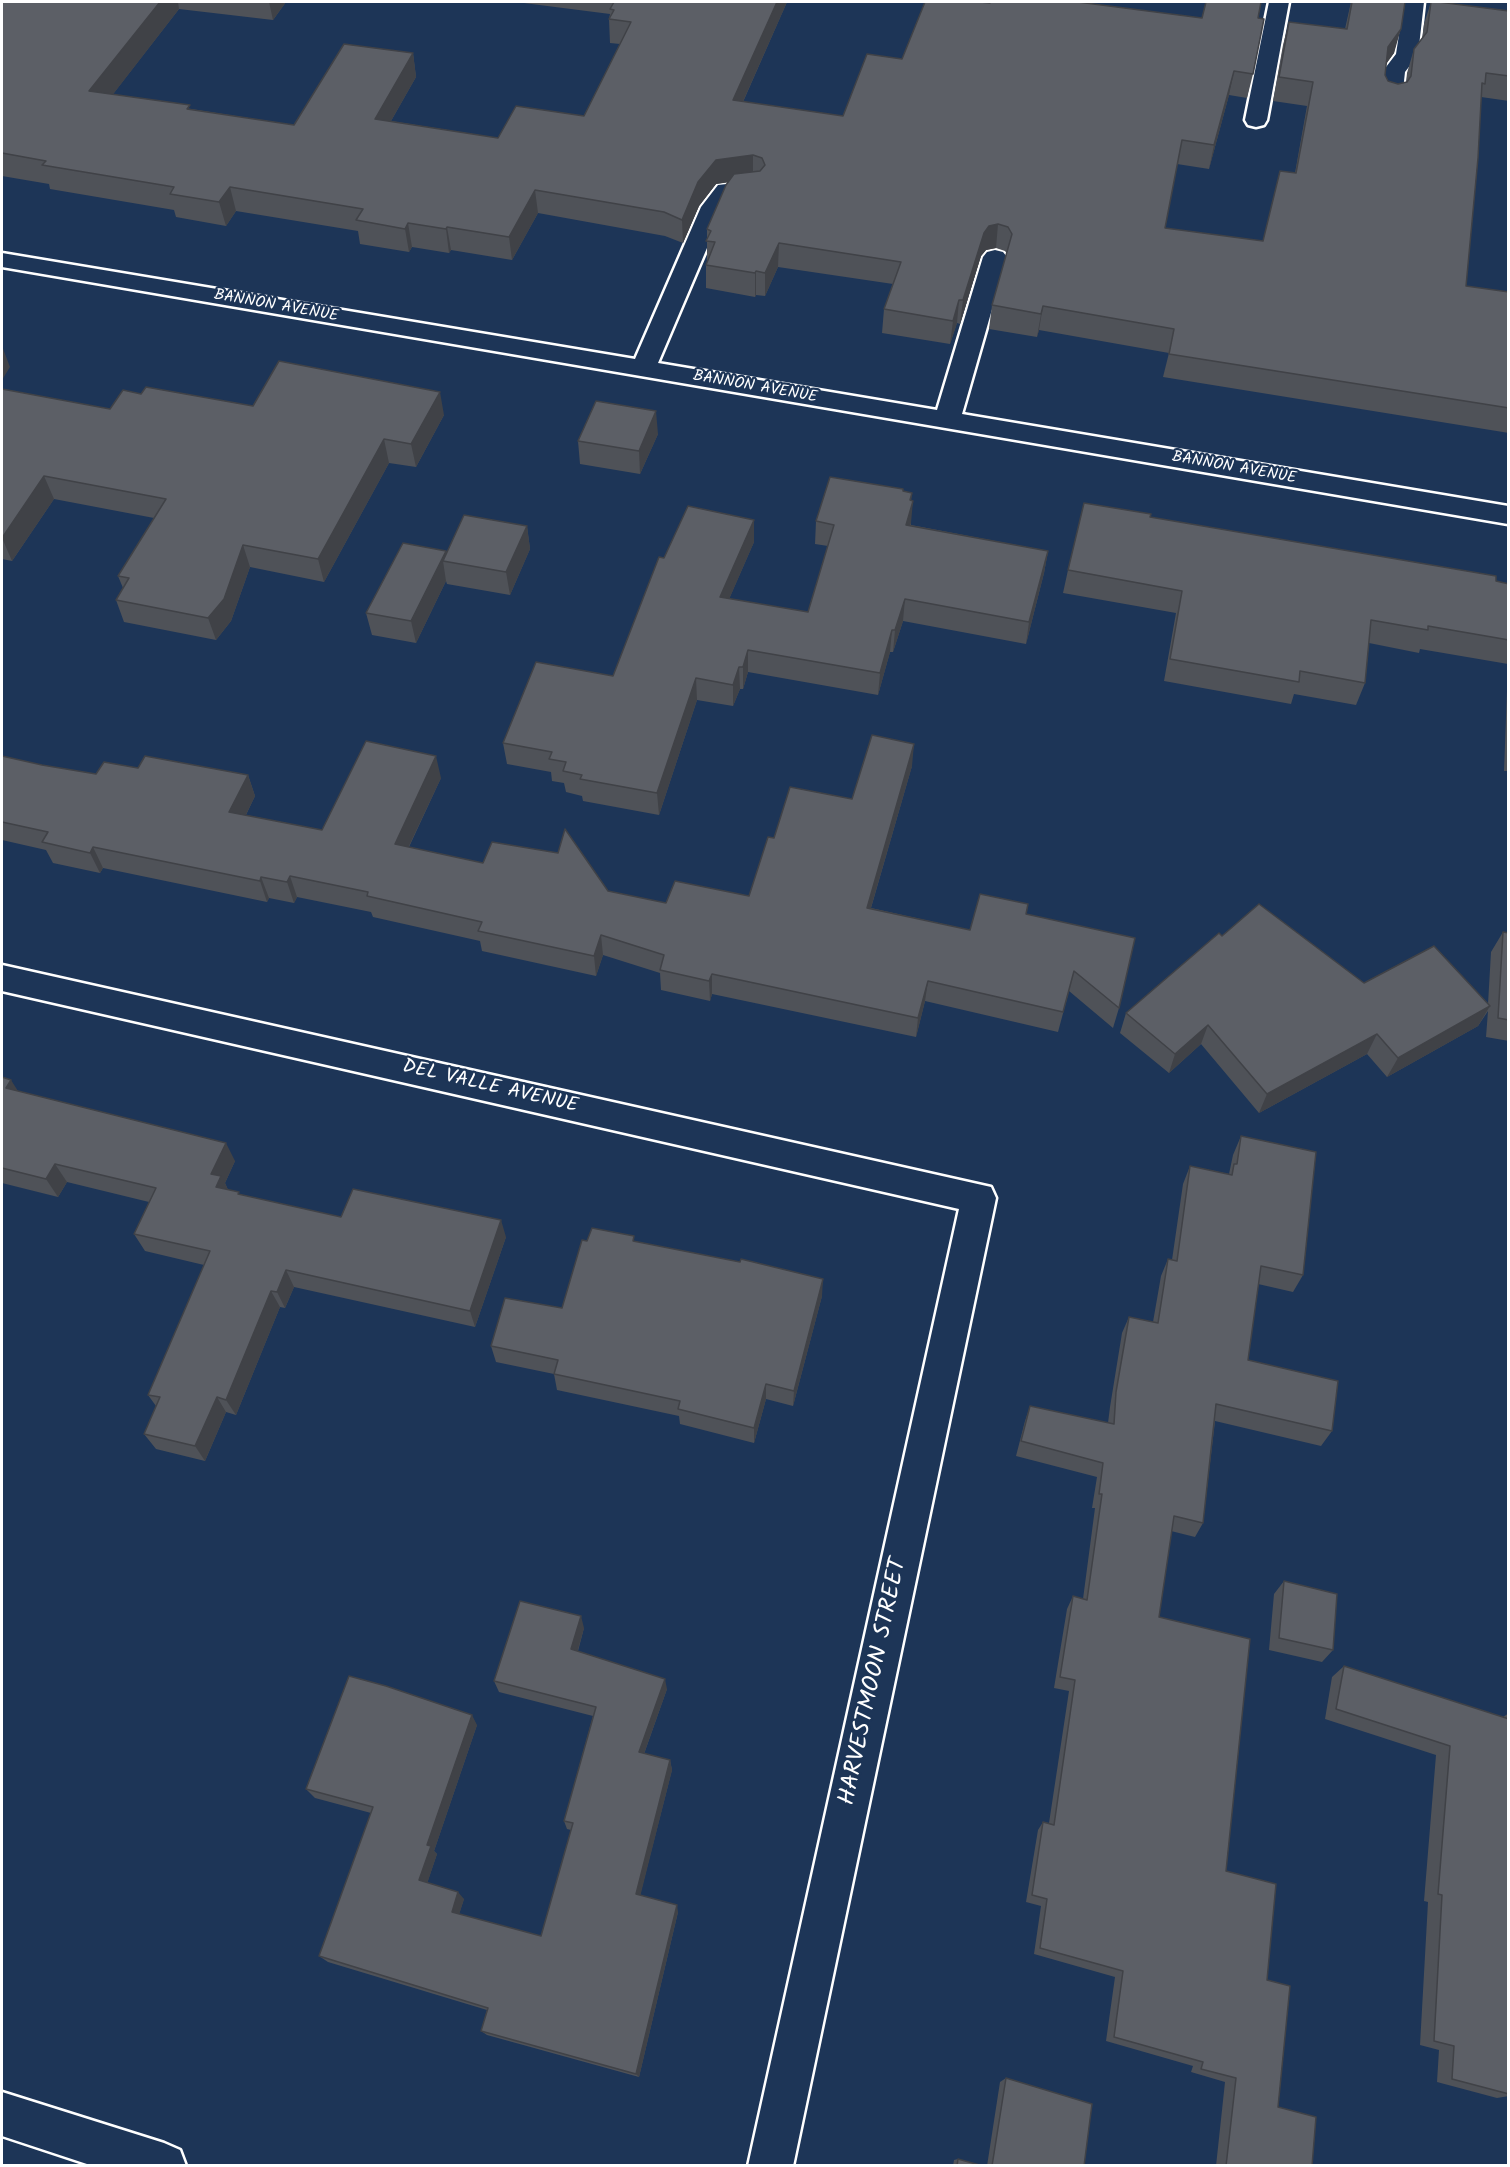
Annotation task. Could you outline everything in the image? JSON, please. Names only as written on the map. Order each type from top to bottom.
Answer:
[{"type":"street","points":[[1257,120],[1279,2]]},
{"type":"street","points":[[1390,99],[1394,71],[1407,55],[1414,2]]},
{"type":"street","points":[[644,369],[713,207],[726,190],[752,188]]},
{"type":"street","points":[[947,420],[995,257]]},
{"type":"street","name":"BANNON AVENUE","points":[[2,260],[1509,515]]},
{"type":"street","name":"DEL VALLE AVENUE","points":[[2,978],[979,1198]]},
{"type":"street","name":"HARVESTMOON STREET","points":[[770,2166],[979,1198]]},
{"type":"street","points":[[2,2114],[164,2166]]},
{"type":"building","points":[[2,2],[160,2],[89,91],[190,105],[187,109],[294,125],[344,44],[413,53],[375,119],[498,138],[516,106],[584,116],[631,22],[609,19],[614,10],[610,9],[614,2],[777,2],[733,100],[843,116],[867,54],[902,59],[925,2],[1078,2],[1202,18],[1206,2],[1261,2],[1258,18],[1264,19],[1253,74],[1234,71],[1214,145],[1182,140],[1165,228],[1263,241],[1280,171],[1296,173],[1313,82],[1279,77],[1289,22],[1347,29],[1352,2],[1405,2],[1401,29],[1388,47],[1385,75],[1388,81],[1398,84],[1407,82],[1411,76],[1414,49],[1427,32],[1431,2],[1509,11],[1509,76],[1486,73],[1485,84],[1482,83],[1478,158],[1466,286],[1509,292],[1509,408],[1169,354],[1174,329],[1043,306],[1041,314],[992,305],[1012,234],[1008,227],[998,224],[989,226],[984,233],[963,300],[959,300],[953,321],[884,309],[901,262],[779,243],[765,273],[706,265],[715,242],[706,241],[711,231],[707,229],[726,185],[734,174],[760,171],[765,165],[762,158],[753,155],[716,160],[698,182],[682,220],[664,212],[535,190],[509,237],[408,223],[405,229],[356,220],[363,209],[230,187],[219,202],[170,194],[174,187],[42,165],[46,161],[2,153]]},
{"type":"building","points":[[279,361],[440,392],[411,444],[384,439],[318,559],[243,545],[224,599],[208,618],[116,600],[129,578],[118,576],[166,499],[44,476],[2,538],[2,389],[110,409],[123,390],[141,394],[146,387],[253,406]]},
{"type":"building","points":[[596,401],[656,411],[639,451],[578,441]]},
{"type":"building","points":[[830,477],[903,489],[903,491],[912,493],[910,500],[913,501],[906,525],[1048,551],[1029,622],[905,599],[895,630],[892,630],[880,673],[748,650],[743,667],[739,667],[733,685],[696,678],[657,793],[580,779],[582,775],[563,771],[566,762],[549,759],[552,752],[503,743],[536,662],[613,676],[659,557],[664,558],[688,506],[754,520],[720,597],[808,612],[834,525],[816,521]]},
{"type":"building","points":[[1084,503],[1151,514],[1150,517],[1496,576],[1496,581],[1509,584],[1509,640],[1428,626],[1428,630],[1371,620],[1365,683],[1300,671],[1299,682],[1170,659],[1182,591],[1068,570]]},
{"type":"building","points":[[464,515],[527,526],[506,572],[443,561]]},
{"type":"building","points":[[403,543],[446,551],[411,621],[366,613]]},
{"type":"building","points":[[872,735],[914,744],[867,908],[970,930],[980,894],[1028,904],[1026,914],[1135,938],[1119,1008],[1074,971],[1063,1012],[928,981],[918,1018],[712,974],[709,981],[660,970],[664,955],[601,935],[594,956],[478,931],[482,922],[367,896],[368,892],[290,876],[287,882],[261,877],[260,881],[93,847],[90,853],[42,842],[48,832],[2,822],[2,756],[96,774],[104,762],[138,768],[145,756],[248,775],[229,812],[322,830],[366,741],[436,756],[395,844],[483,863],[492,842],[558,853],[565,829],[608,891],[666,903],[675,881],[749,896],[768,837],[774,838],[790,787],[852,799]]},
{"type":"building","points":[[1259,904],[1364,983],[1434,946],[1490,1006],[1398,1058],[1377,1034],[1267,1094],[1208,1025],[1175,1054],[1126,1013],[1219,933],[1222,936]]},
{"type":"building","points":[[1503,932],[1509,933],[1509,1020],[1498,1018]]},
{"type":"building","points":[[2,1077],[11,1080],[6,1088],[226,1143],[211,1174],[221,1176],[216,1187],[239,1192],[238,1194],[341,1217],[353,1189],[501,1220],[470,1311],[286,1270],[277,1292],[271,1291],[226,1400],[217,1397],[195,1446],[144,1434],[160,1397],[148,1395],[210,1251],[134,1234],[156,1188],[55,1164],[46,1179],[2,1168]]},
{"type":"building","points":[[1241,1136],[1316,1152],[1303,1275],[1261,1266],[1248,1360],[1338,1381],[1332,1431],[1216,1404],[1203,1523],[1174,1516],[1159,1617],[1250,1639],[1226,1871],[1276,1884],[1267,1980],[1290,1986],[1278,2107],[1316,2117],[1312,2166],[1226,2166],[1236,2078],[1201,2069],[1203,2062],[1114,2037],[1123,1971],[1040,1948],[1047,1899],[1032,1895],[1043,1822],[1054,1825],[1075,1680],[1060,1677],[1073,1596],[1087,1600],[1102,1494],[1099,1494],[1103,1463],[1021,1441],[1030,1406],[1114,1424],[1116,1392],[1129,1317],[1158,1323],[1168,1259],[1177,1261],[1190,1166],[1232,1175],[1234,1164],[1237,1164]]},
{"type":"building","points":[[592,1228],[634,1236],[633,1241],[740,1262],[741,1259],[823,1279],[794,1391],[766,1384],[754,1428],[678,1409],[680,1401],[554,1374],[558,1360],[491,1346],[505,1298],[562,1308],[582,1240],[587,1241]]},
{"type":"building","points":[[1284,1581],[1337,1594],[1333,1650],[1279,1638]]},
{"type":"building","points":[[520,1601],[581,1616],[571,1649],[665,1679],[639,1752],[670,1760],[636,1894],[677,1905],[636,2074],[481,2031],[488,2008],[319,1956],[373,1807],[306,1789],[349,1676],[472,1715],[427,1845],[431,1846],[419,1880],[458,1892],[452,1912],[541,1936],[573,1823],[564,1821],[596,1707],[494,1681]]},
{"type":"building","points":[[1344,1666],[1509,1719],[1509,2094],[1452,2079],[1454,2046],[1434,2041],[1442,1895],[1438,1894],[1450,1746],[1336,1709]]},
{"type":"building","points":[[1006,2078],[1092,2104],[1084,2166],[992,2166]]},
{"type":"building","points":[[958,2159],[983,2166],[957,2166]]}]
